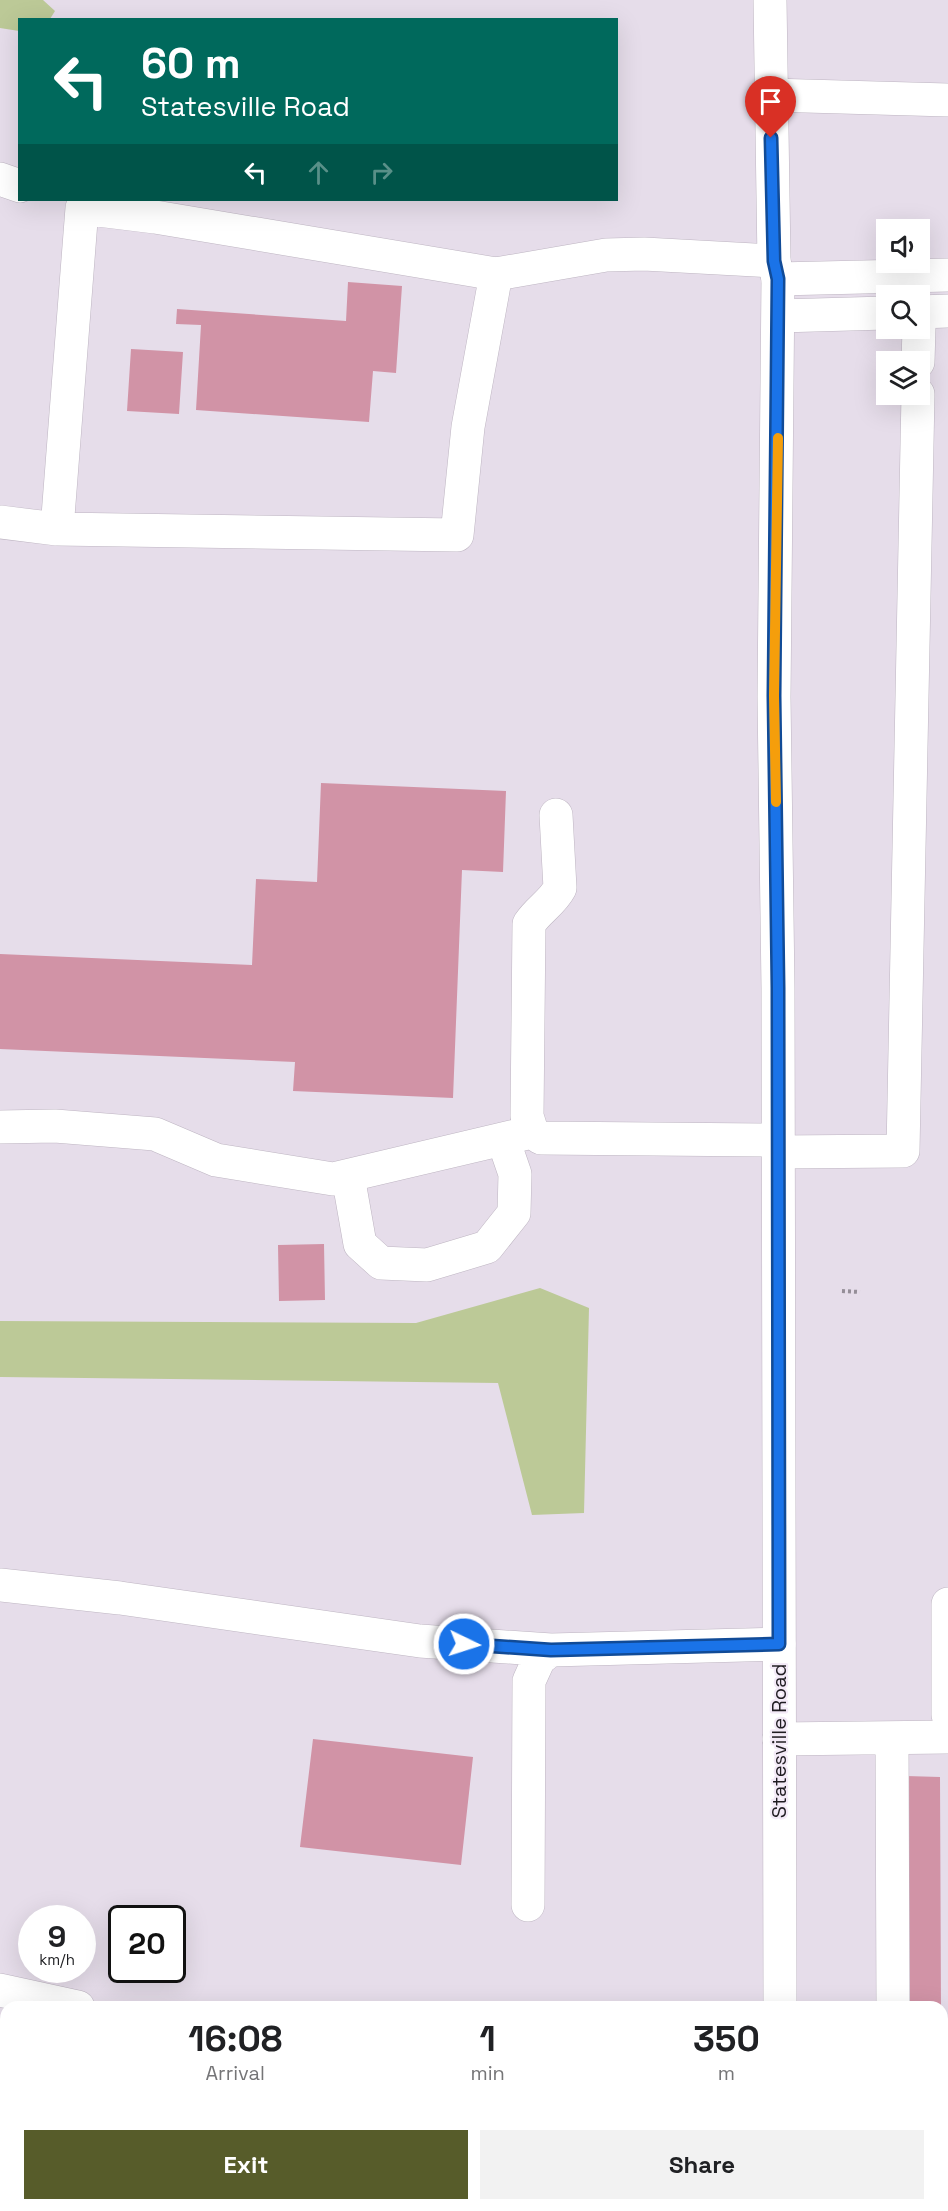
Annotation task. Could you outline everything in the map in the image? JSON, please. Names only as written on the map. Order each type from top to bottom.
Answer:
[{"type":"main road","name":"Statesville Road","points":[[770,0],[770,95],[778,316],[774,696],[778,1146],[780,2001]]},
{"type":"main road","points":[[770,95],[948,100]]},
{"type":"main road","points":[[0,179],[18,185]]},
{"type":"main road","points":[[57,529],[66,383],[70,204],[496,274],[615,255],[644,254],[776,270],[948,275]]},
{"type":"main road","points":[[0,522],[57,529],[457,535],[468,427],[496,274]]},
{"type":"main road","points":[[930,312],[948,311]]},
{"type":"main road","points":[[778,316],[876,313]]},
{"type":"main road","points":[[0,1127],[55,1126],[156,1134],[216,1160],[333,1179],[518,1136],[903,1151],[918,405]]},
{"type":"main road","points":[[348,1176],[360,1244],[381,1263],[426,1265],[487,1246],[514,1213],[518,1136],[527,1116],[529,924],[536,914],[555,898],[560,888],[556,815]]},
{"type":"main road","points":[[0,1585],[120,1598],[420,1641],[551,1650],[779,1644]]},
{"type":"main road","points":[[948,1604],[948,1715]]},
{"type":"main road","points":[[528,1905],[529,1681],[539,1659],[551,1650]]},
{"type":"main road","points":[[779,1739],[948,1737]]},
{"type":"main road","points":[[892,1738],[893,2001]]},
{"type":"main road","points":[[0,1990],[50,2001]]},
{"type":"path","points":[[842,1291],[860,1292]]},
{"type":"green space","points":[[0,0],[43,0],[55,11],[51,18],[18,18],[18,31],[0,28]]},
{"type":"green space","points":[[540,1288],[589,1308],[584,1513],[532,1515],[498,1383],[0,1377],[0,1321],[416,1323]]},
{"type":"building","points":[[348,282],[402,286],[396,373],[373,371],[369,422],[196,410],[201,325],[176,324],[177,309],[346,321]]},
{"type":"building","points":[[131,349],[183,352],[179,414],[127,411]]},
{"type":"building","points":[[321,783],[506,791],[503,872],[462,870],[453,1098],[293,1091],[295,1062],[0,1049],[0,954],[252,965],[256,879],[317,882]]},
{"type":"building","points":[[324,1244],[325,1300],[279,1301],[278,1245]]},
{"type":"building","points":[[313,1739],[473,1757],[461,1865],[300,1847]]},
{"type":"building","points":[[906,1776],[940,1777],[941,2001],[906,2001]]},
{"type":"slow traffic","points":[[776,802],[774,696],[778,438]]},
{"type":"route","points":[[464,1644],[551,1650],[779,1644],[778,988],[774,696],[778,279],[774,261],[771,138]]}]
